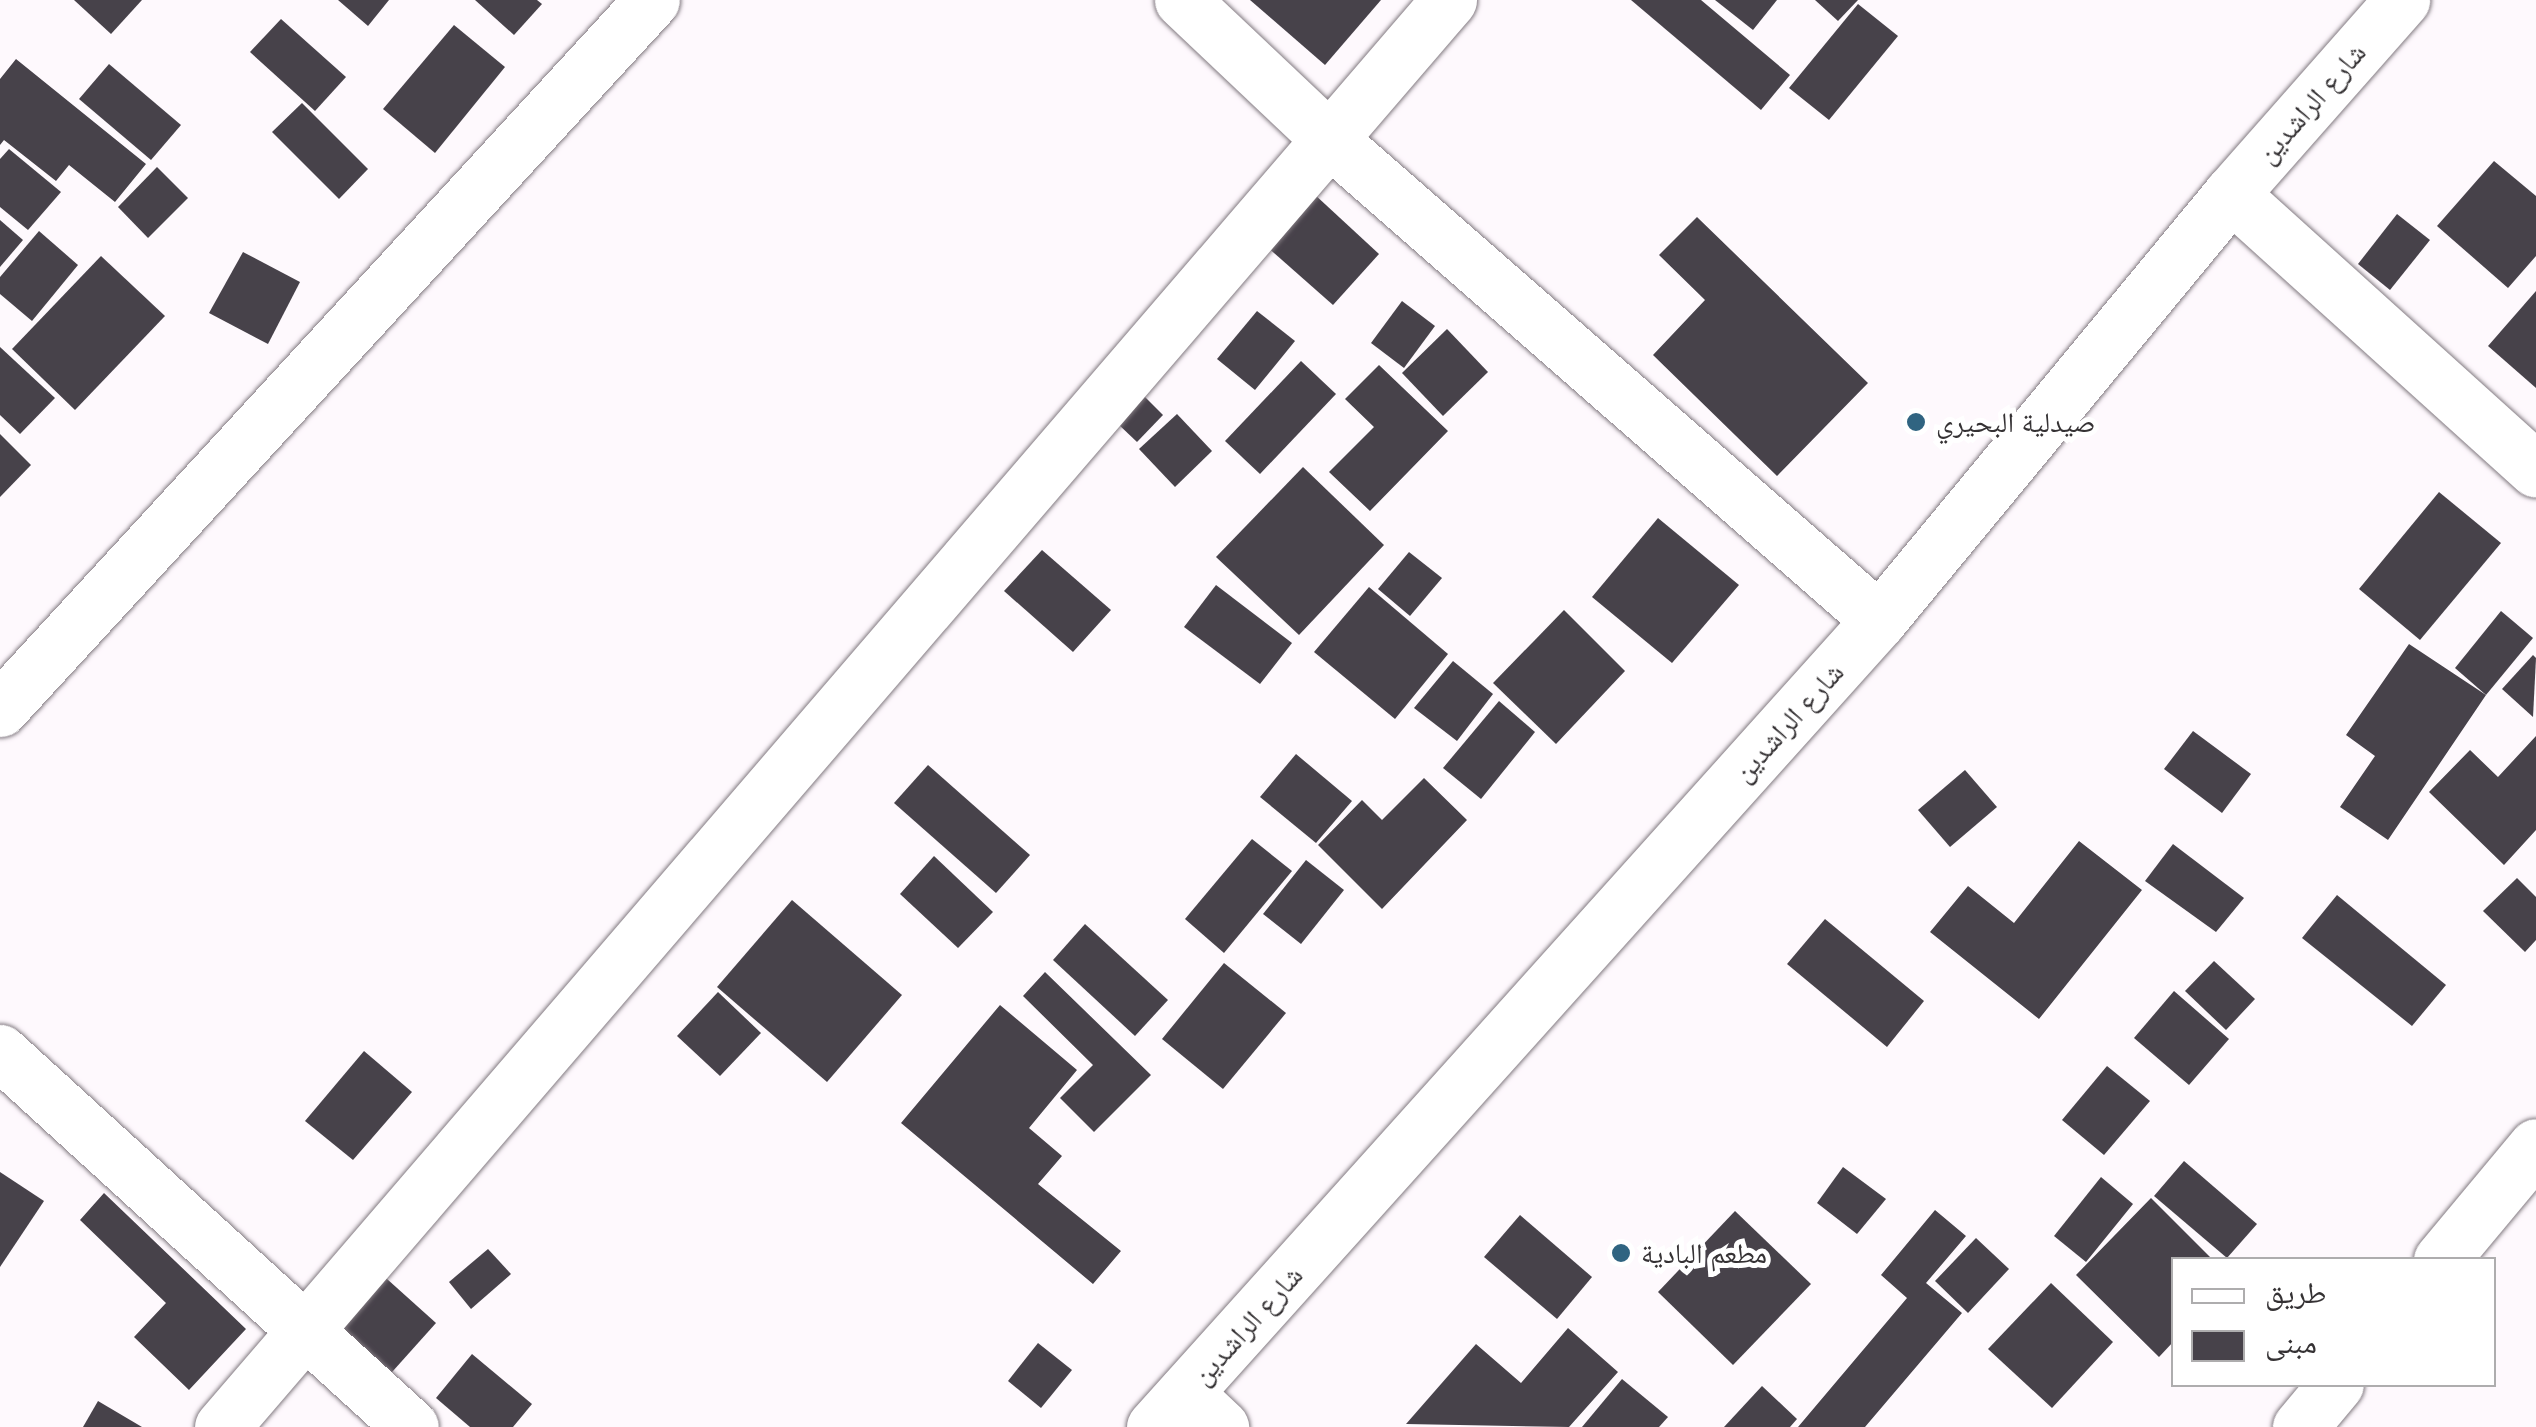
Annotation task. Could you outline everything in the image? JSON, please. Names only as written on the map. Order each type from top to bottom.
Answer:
[{"type":"street","points":[[0,709],[652,0]]},
{"type":"street","points":[[1182,0],[1328,138],[1879,620]]},
{"type":"street","points":[[222,1427],[1449,0]]},
{"type":"street","name":"شارع الراشدين","points":[[1187,1416],[1879,620],[2230,194],[2402,0]]},
{"type":"street","points":[[2230,194],[2536,470]]},
{"type":"street","points":[[0,1052],[411,1427]]},
{"type":"street","points":[[2444,1257],[2536,1146]]},
{"type":"street","points":[[2300,1427],[2333,1387]]},
{"type":"building","points":[[74,0],[142,0],[111,34]]},
{"type":"building","points":[[338,0],[389,0],[368,26]]},
{"type":"building","points":[[475,0],[537,0],[542,4],[514,35]]},
{"type":"building","points":[[1250,0],[1381,0],[1325,65]]},
{"type":"building","points":[[1631,0],[1701,0],[1790,75],[1761,110]]},
{"type":"building","points":[[1715,0],[1777,0],[1753,30]]},
{"type":"building","points":[[1815,0],[1858,0],[1838,21]]},
{"type":"building","points":[[1858,4],[1898,36],[1829,120],[1789,88]]},
{"type":"building","points":[[281,19],[346,77],[315,111],[250,52]]},
{"type":"building","points":[[454,25],[505,67],[435,153],[383,109]]},
{"type":"building","points":[[16,59],[146,164],[115,202],[69,165],[56,181],[4,140],[0,145],[0,79]]},
{"type":"building","points":[[109,64],[181,125],[151,160],[79,99]]},
{"type":"building","points":[[302,103],[368,169],[339,199],[272,132]]},
{"type":"building","points":[[9,149],[61,192],[28,230],[0,207],[0,159]]},
{"type":"building","points":[[2494,161],[2536,196],[2536,256],[2508,288],[2437,226]]},
{"type":"building","points":[[157,167],[188,198],[148,238],[118,207]]},
{"type":"building","points":[[1313,193],[1379,254],[1333,305],[1265,245]]},
{"type":"building","points":[[2397,214],[2430,240],[2390,290],[2358,264]]},
{"type":"building","points":[[1697,217],[1868,383],[1777,476],[1653,355],[1705,300],[1659,255]]},
{"type":"building","points":[[0,220],[23,240],[0,267]]},
{"type":"building","points":[[39,231],[78,265],[32,321],[0,294],[0,277]]},
{"type":"building","points":[[243,252],[300,282],[268,344],[209,313]]},
{"type":"building","points":[[101,256],[165,316],[75,410],[12,349]]},
{"type":"building","points":[[2536,291],[2536,388],[2488,346]]},
{"type":"building","points":[[1402,301],[1435,326],[1404,368],[1371,343]]},
{"type":"building","points":[[1257,311],[1295,341],[1255,390],[1217,359]]},
{"type":"building","points":[[1447,329],[1488,372],[1443,416],[1402,373]]},
{"type":"building","points":[[0,347],[55,398],[20,434],[0,415]]},
{"type":"building","points":[[1301,361],[1336,394],[1260,474],[1225,441]]},
{"type":"building","points":[[1379,365],[1448,431],[1370,511],[1329,472],[1374,427],[1345,399]]},
{"type":"building","points":[[1124,376],[1163,415],[1137,442],[1097,404]]},
{"type":"building","points":[[1177,414],[1212,451],[1175,487],[1139,449]]},
{"type":"building","points":[[0,434],[31,465],[0,497]]},
{"type":"building","points":[[1303,467],[1384,545],[1299,635],[1216,557]]},
{"type":"building","points":[[2439,492],[2501,543],[2420,640],[2359,589]]},
{"type":"building","points":[[1658,518],[1739,585],[1672,663],[1592,597]]},
{"type":"building","points":[[1042,550],[1111,610],[1073,652],[1004,591]]},
{"type":"building","points":[[1409,552],[1442,578],[1410,616],[1378,589]]},
{"type":"building","points":[[1216,585],[1292,643],[1260,684],[1184,627]]},
{"type":"building","points":[[1369,587],[1448,654],[1395,719],[1314,652]]},
{"type":"building","points":[[1564,610],[1625,671],[1556,744],[1493,683]]},
{"type":"building","points":[[2501,611],[2533,638],[2486,695],[2455,668]]},
{"type":"building","points":[[2409,644],[2486,695],[2388,840],[2340,807],[2375,756],[2346,735]]},
{"type":"building","points":[[2533,655],[2536,658],[2533,717],[2502,689]]},
{"type":"building","points":[[1453,661],[1493,694],[1457,741],[1414,708]]},
{"type":"building","points":[[1499,701],[1535,732],[1481,799],[1443,768]]},
{"type":"building","points":[[2193,731],[2251,774],[2222,813],[2164,769]]},
{"type":"building","points":[[2536,736],[2536,830],[2504,865],[2429,792],[2470,750],[2498,777]]},
{"type":"building","points":[[1296,754],[1352,801],[1316,843],[1260,797]]},
{"type":"building","points":[[928,765],[1030,855],[996,893],[894,803]]},
{"type":"building","points":[[1965,770],[1997,807],[1950,847],[1918,810]]},
{"type":"building","points":[[1424,778],[1467,820],[1382,909],[1318,845],[1362,800],[1382,820]]},
{"type":"building","points":[[1252,839],[1292,871],[1224,953],[1185,919]]},
{"type":"building","points":[[2079,841],[2142,890],[2039,1019],[1930,932],[1968,886],[2014,923]]},
{"type":"building","points":[[2173,844],[2244,898],[2216,932],[2145,881]]},
{"type":"building","points":[[934,856],[993,912],[958,948],[900,894]]},
{"type":"building","points":[[1306,860],[1344,890],[1301,944],[1263,914]]},
{"type":"building","points":[[2517,878],[2536,897],[2536,940],[2525,952],[2483,911]]},
{"type":"building","points":[[2337,895],[2446,985],[2412,1026],[2302,938]]},
{"type":"building","points":[[792,900],[902,995],[827,1082],[717,987]]},
{"type":"building","points":[[1825,919],[1924,1001],[1887,1047],[1787,964]]},
{"type":"building","points":[[1085,924],[1168,1000],[1135,1036],[1053,960]]},
{"type":"building","points":[[2214,961],[2255,999],[2226,1030],[2185,991]]},
{"type":"building","points":[[1224,963],[1286,1013],[1223,1089],[1162,1039]]},
{"type":"building","points":[[1045,972],[1151,1075],[1094,1132],[1060,1098],[1093,1065],[1023,996]]},
{"type":"building","points":[[2174,991],[2229,1039],[2189,1085],[2134,1038]]},
{"type":"building","points":[[718,992],[761,1033],[720,1076],[677,1036]]},
{"type":"building","points":[[1000,1005],[1077,1070],[1029,1128],[1062,1156],[1038,1184],[1121,1251],[1093,1284],[901,1123]]},
{"type":"building","points":[[364,1051],[412,1092],[353,1160],[305,1121]]},
{"type":"building","points":[[2107,1066],[2150,1101],[2104,1155],[2062,1120]]},
{"type":"building","points":[[2184,1161],[2257,1224],[2226,1257],[2154,1196]]},
{"type":"building","points":[[1843,1167],[1886,1199],[1857,1234],[1817,1203]]},
{"type":"building","points":[[0,1172],[44,1201],[0,1267]]},
{"type":"building","points":[[2101,1177],[2133,1204],[2086,1262],[2054,1236]]},
{"type":"building","points":[[104,1193],[246,1329],[189,1390],[134,1337],[166,1303],[80,1220]]},
{"type":"building","points":[[2151,1198],[2210,1257],[2171,1257],[2171,1344],[2159,1357],[2076,1275]]},
{"type":"building","points":[[1935,1210],[1966,1236],[1926,1283],[1962,1313],[1865,1427],[1798,1427],[1907,1298],[1881,1275]]},
{"type":"building","points":[[1735,1211],[1811,1284],[1733,1365],[1658,1292]]},
{"type":"building","points":[[1520,1215],[1592,1277],[1557,1319],[1484,1257]]},
{"type":"building","points":[[1976,1238],[2009,1269],[1968,1313],[1935,1281]]},
{"type":"building","points":[[488,1249],[511,1274],[471,1309],[449,1282]]},
{"type":"building","points":[[377,1270],[436,1323],[384,1381],[325,1328]]},
{"type":"building","points":[[2051,1283],[2113,1342],[2052,1408],[1988,1349]]},
{"type":"building","points":[[1568,1328],[1618,1372],[1569,1427],[1406,1424],[1476,1344],[1521,1383]]},
{"type":"building","points":[[1038,1343],[1072,1370],[1041,1408],[1008,1381]]},
{"type":"building","points":[[472,1354],[532,1404],[513,1427],[470,1427],[436,1398]]},
{"type":"building","points":[[1622,1379],[1668,1417],[1659,1427],[1582,1427]]},
{"type":"building","points":[[1762,1386],[1797,1419],[1790,1427],[1724,1427]]},
{"type":"building","points":[[98,1401],[142,1427],[83,1427]]},
{"type":"place","name":"صيدلية البحيري","points":[[1916,422]]},
{"type":"place","name":"مطعم البادية","points":[[1621,1253]]}]
